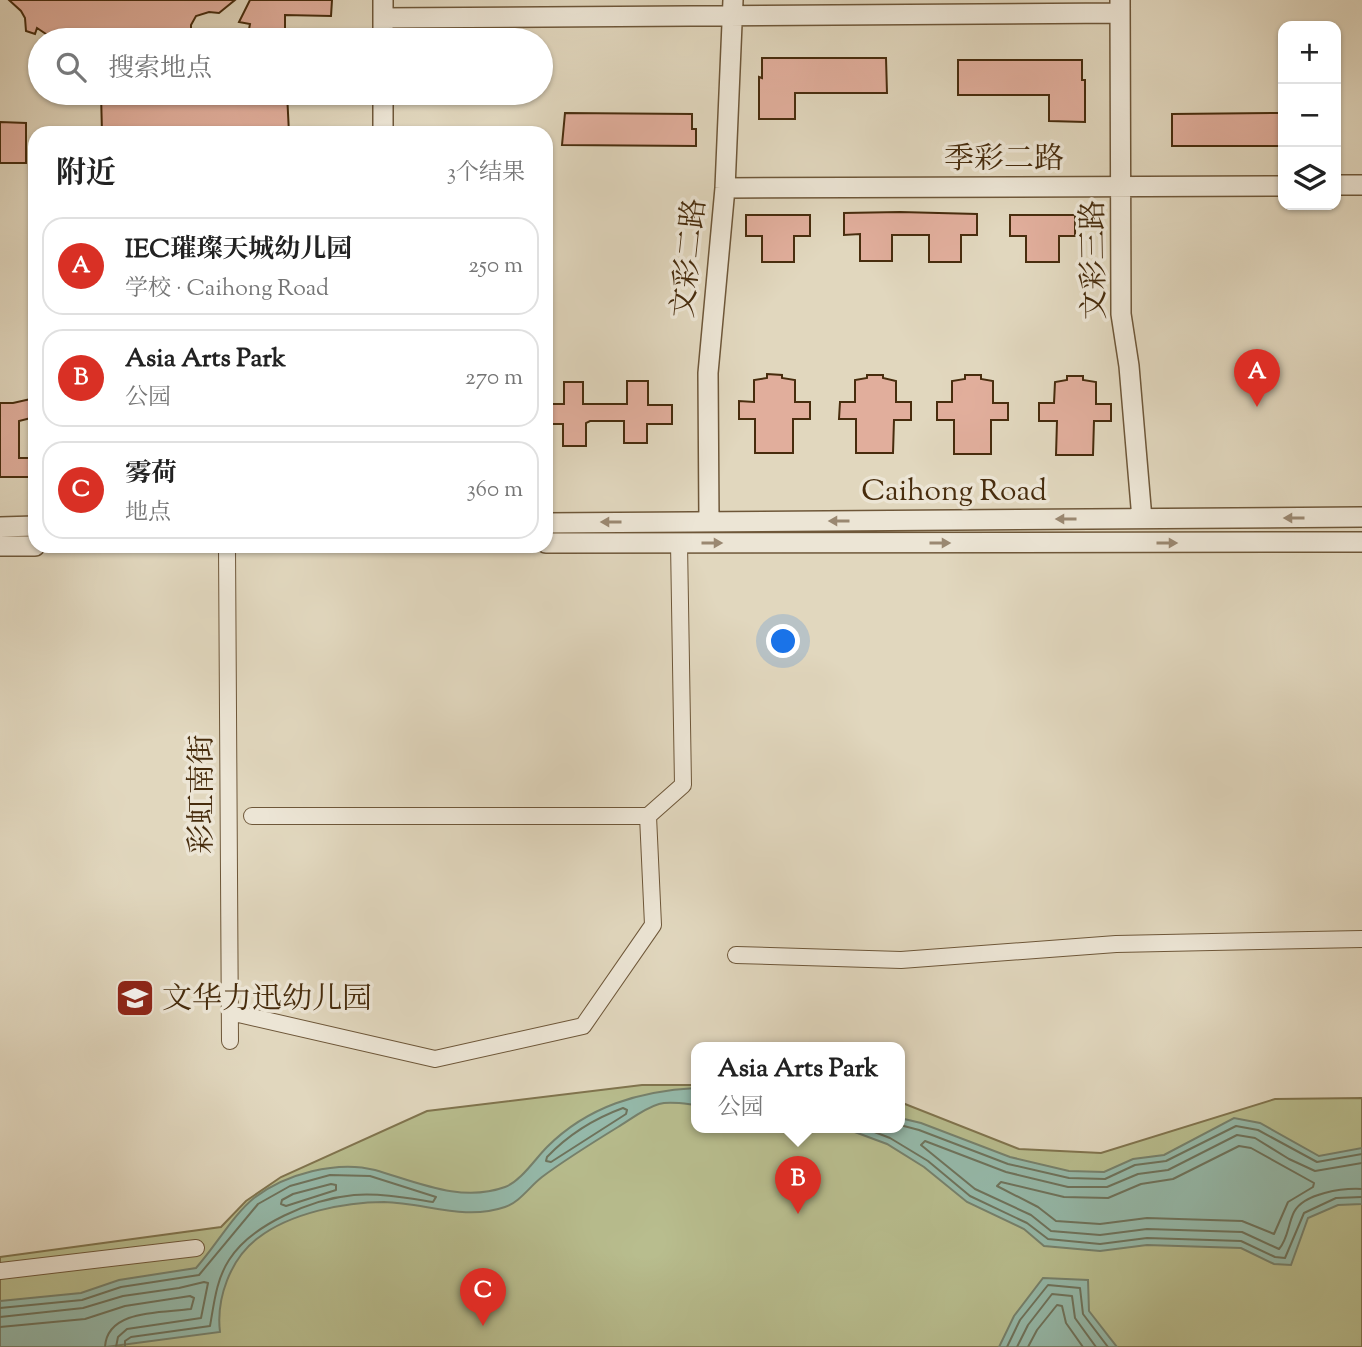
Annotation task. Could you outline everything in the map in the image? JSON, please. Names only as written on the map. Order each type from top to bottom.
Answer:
[{"type":"street","points":[[383,28],[383,9],[1120,6]]},
{"type":"street","name":"文彩三路","points":[[1120,6],[1121,314],[1129,366],[1142,519]]},
{"type":"street","name":"文彩二路","points":[[709,522],[708,373],[713,294],[725,188],[733,7]]},
{"type":"street","points":[[383,105],[383,126]]},
{"type":"street","points":[[1341,185],[1362,185]]},
{"type":"street","name":"季彩二路","points":[[725,188],[1278,186]]},
{"type":"street","name":"Caihong Road","points":[[553,523],[1362,517]]},
{"type":"street","points":[[0,527],[28,526]]},
{"type":"street","name":"Caihong Road","points":[[553,543],[1362,542]]},
{"type":"street","points":[[252,816],[648,816],[682,785],[679,543]]},
{"type":"street","points":[[0,546],[28,546]]},
{"type":"street","name":"彩虹南街","points":[[227,553],[230,1041]]},
{"type":"street","points":[[230,1012],[435,1059],[583,1026],[653,925],[648,816]]},
{"type":"street","points":[[736,955],[901,960],[1116,944],[1362,939]]},
{"type":"street","points":[[0,1271],[196,1248]]},
{"type":"shaded area","points":[[642,1085],[691,1085],[691,1133],[905,1133],[905,1104],[1019,1149],[1101,1153],[1275,1099],[1362,1098],[1362,1347],[0,1347],[0,1257],[221,1227],[246,1201],[281,1177],[427,1111]]},
{"type":"water","points":[[691,1088],[691,1104],[663,1103],[643,1111],[560,1164],[505,1207],[490,1211],[460,1212],[400,1203],[369,1203],[318,1211],[271,1229],[248,1247],[227,1280],[220,1306],[220,1332],[106,1347],[0,1347],[0,1301],[81,1293],[119,1280],[196,1268],[246,1205],[267,1189],[296,1176],[328,1168],[360,1167],[439,1189],[472,1193],[489,1191],[505,1187],[517,1180],[563,1133],[597,1111],[635,1097]]},
{"type":"water","points":[[1234,1118],[1260,1123],[1319,1156],[1362,1148],[1362,1204],[1338,1205],[1308,1218],[1291,1265],[1274,1264],[1241,1248],[1147,1245],[1100,1251],[1044,1246],[1024,1229],[967,1202],[924,1167],[887,1144],[857,1133],[905,1133],[905,1119],[1010,1157],[1069,1171],[1104,1172],[1133,1159],[1164,1155]]},
{"type":"water","points":[[1043,1278],[1088,1280],[1089,1311],[1117,1347],[999,1347],[1014,1316]]},
{"type":"building","points":[[9,0],[235,0],[219,13],[209,12],[196,16],[191,28],[28,28],[28,32],[21,11]]},
{"type":"building","points":[[250,0],[332,0],[331,16],[285,15],[285,28],[249,28],[250,24],[239,22]]},
{"type":"building","points":[[762,58],[886,58],[887,93],[795,93],[795,119],[759,119]]},
{"type":"building","points":[[958,60],[1082,60],[1085,122],[1049,121],[1049,95],[958,95]]},
{"type":"building","points":[[101,105],[288,105],[289,126],[102,126]]},
{"type":"building","points":[[565,113],[692,114],[692,129],[696,129],[696,146],[562,145]]},
{"type":"building","points":[[1278,113],[1278,146],[1172,146],[1172,114]]},
{"type":"building","points":[[0,122],[26,123],[26,163],[0,163]]},
{"type":"building","points":[[844,213],[977,214],[977,235],[961,235],[961,262],[929,262],[929,235],[892,235],[892,261],[860,261],[860,234],[844,235]]},
{"type":"building","points":[[746,215],[810,215],[810,236],[794,236],[794,262],[762,262],[762,236],[746,236]]},
{"type":"building","points":[[1010,215],[1075,215],[1075,236],[1059,236],[1059,262],[1026,262],[1026,236],[1010,236]]},
{"type":"building","points":[[767,374],[782,375],[782,378],[795,380],[795,402],[810,402],[810,419],[793,419],[793,453],[755,453],[755,419],[739,419],[739,401],[754,402],[754,380],[767,378]]},
{"type":"building","points":[[867,375],[883,375],[883,378],[896,381],[896,402],[911,402],[911,420],[894,420],[893,453],[856,453],[856,419],[839,419],[840,402],[855,402],[855,380],[867,378]]},
{"type":"building","points":[[965,375],[981,375],[981,379],[993,381],[993,403],[1008,403],[1008,420],[991,420],[991,454],[954,454],[954,420],[937,420],[937,402],[952,402],[952,381],[965,379]]},
{"type":"building","points":[[1067,376],[1083,376],[1083,380],[1096,382],[1096,404],[1111,404],[1111,421],[1094,421],[1093,455],[1056,455],[1057,421],[1039,421],[1039,403],[1054,403],[1055,382],[1067,380]]},
{"type":"building","points":[[627,381],[648,381],[648,405],[672,405],[672,424],[647,424],[647,443],[624,443],[624,421],[590,421],[586,423],[586,446],[563,446],[563,424],[553,424],[553,404],[564,404],[564,382],[583,382],[583,404],[627,404]]},
{"type":"building","points":[[28,400],[28,419],[19,421],[19,458],[28,458],[28,477],[0,477],[0,403]]},
{"type":"place","name":"IEC璀璨天城幼儿园","points":[[1257,407]]},
{"type":"place","name":"文华力迅幼儿园","points":[[135,998]]},
{"type":"place","name":"Asia Arts Park","points":[[798,1214]]},
{"type":"place","name":"雾荷","points":[[483,1326]]}]
